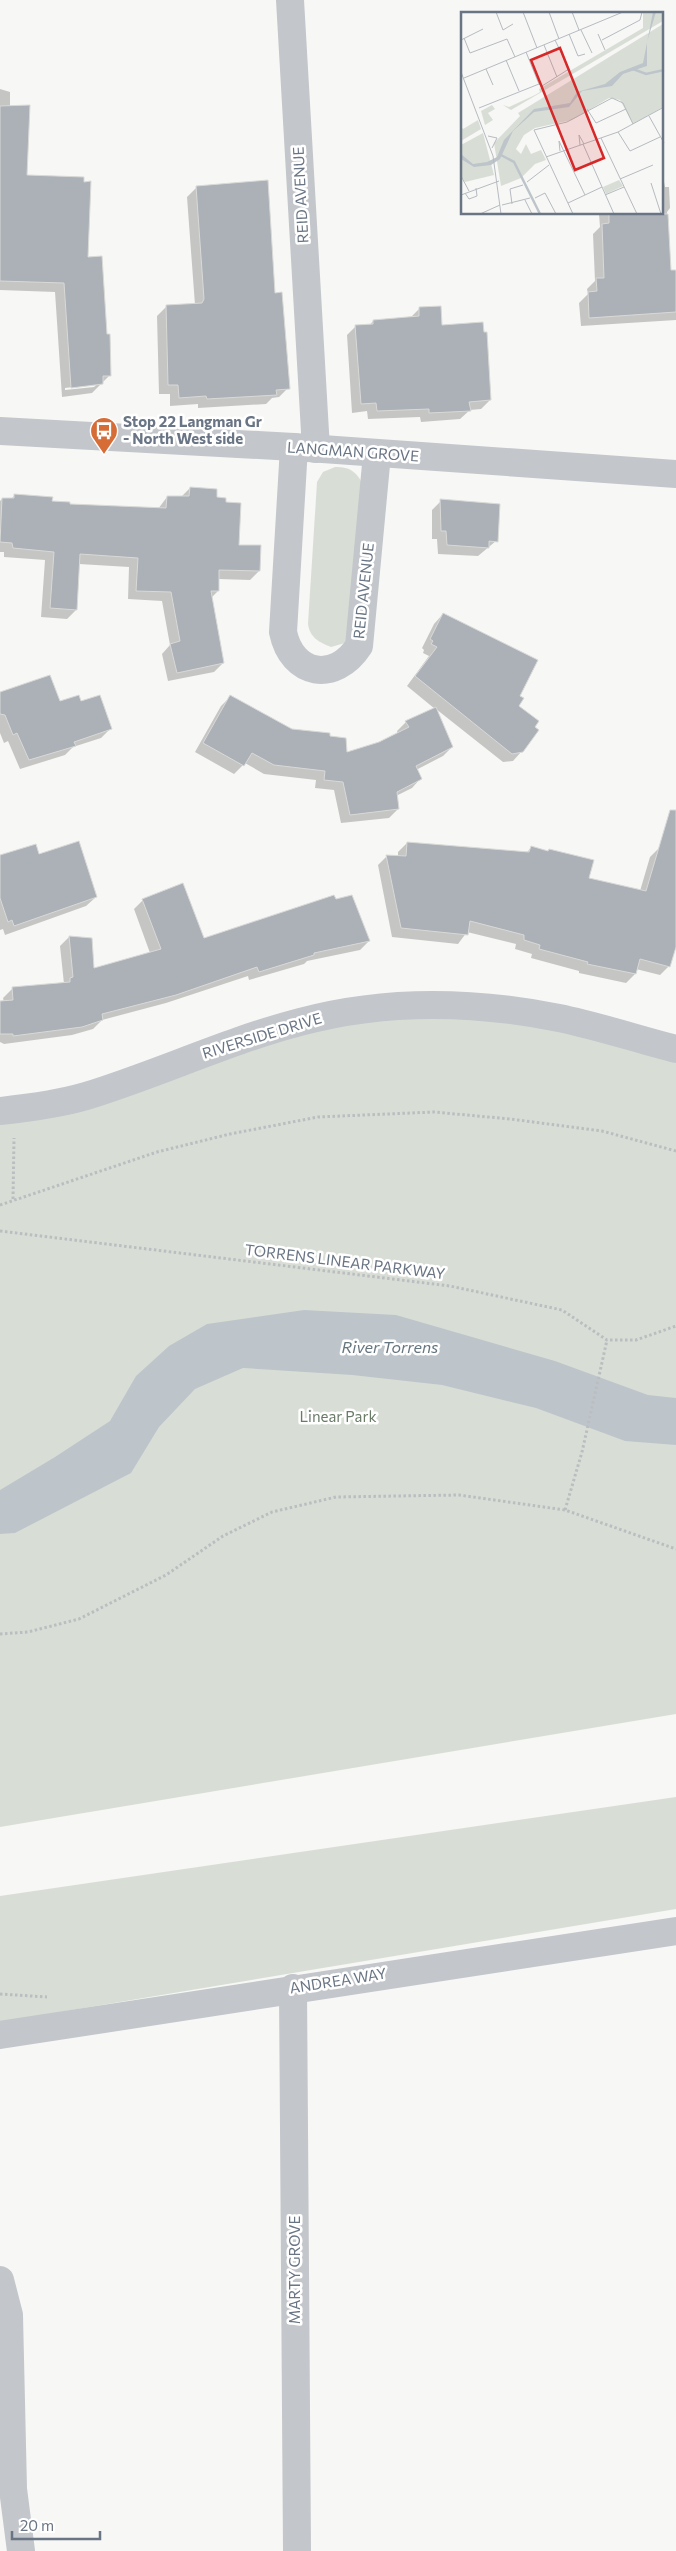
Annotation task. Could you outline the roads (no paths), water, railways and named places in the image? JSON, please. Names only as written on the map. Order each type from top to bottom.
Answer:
[{"type":"street","name":"REID AVENUE","points":[[290,0],[305,448],[284,632],[286,647],[297,661],[318,670],[338,667],[350,659],[359,646],[377,454]]},
{"type":"street","name":"LANGMAN GROVE","points":[[0,431],[305,448],[676,474]]},
{"type":"street","name":"RIVERSIDE DRIVE","points":[[8,1110],[84,1097],[225,1046],[301,1022],[404,1005],[455,1004],[508,1009],[560,1018],[676,1048]]},
{"type":"street","name":"ANDREA WAY","points":[[0,2035],[293,1988],[676,1931]]},
{"type":"street","name":"MARTY GROVE","points":[[293,1988],[297,2551]]},
{"type":"street","points":[[0,2280],[9,2315],[13,2489],[21,2551]]},
{"type":"water","name":"River Torrens","points":[[304,1310],[396,1315],[555,1361],[648,1395],[676,1398],[676,1445],[625,1441],[536,1408],[442,1385],[352,1375],[243,1368],[195,1389],[159,1427],[131,1473],[15,1533],[0,1534],[0,1490],[110,1421],[136,1376],[169,1346],[207,1324]]},
{"type":"place","name":"Stop 22 Langman Gr - North West side","points":[[104,455]]},
{"type":"park label","name":"Linear Park","points":[[338,1417]]}]
